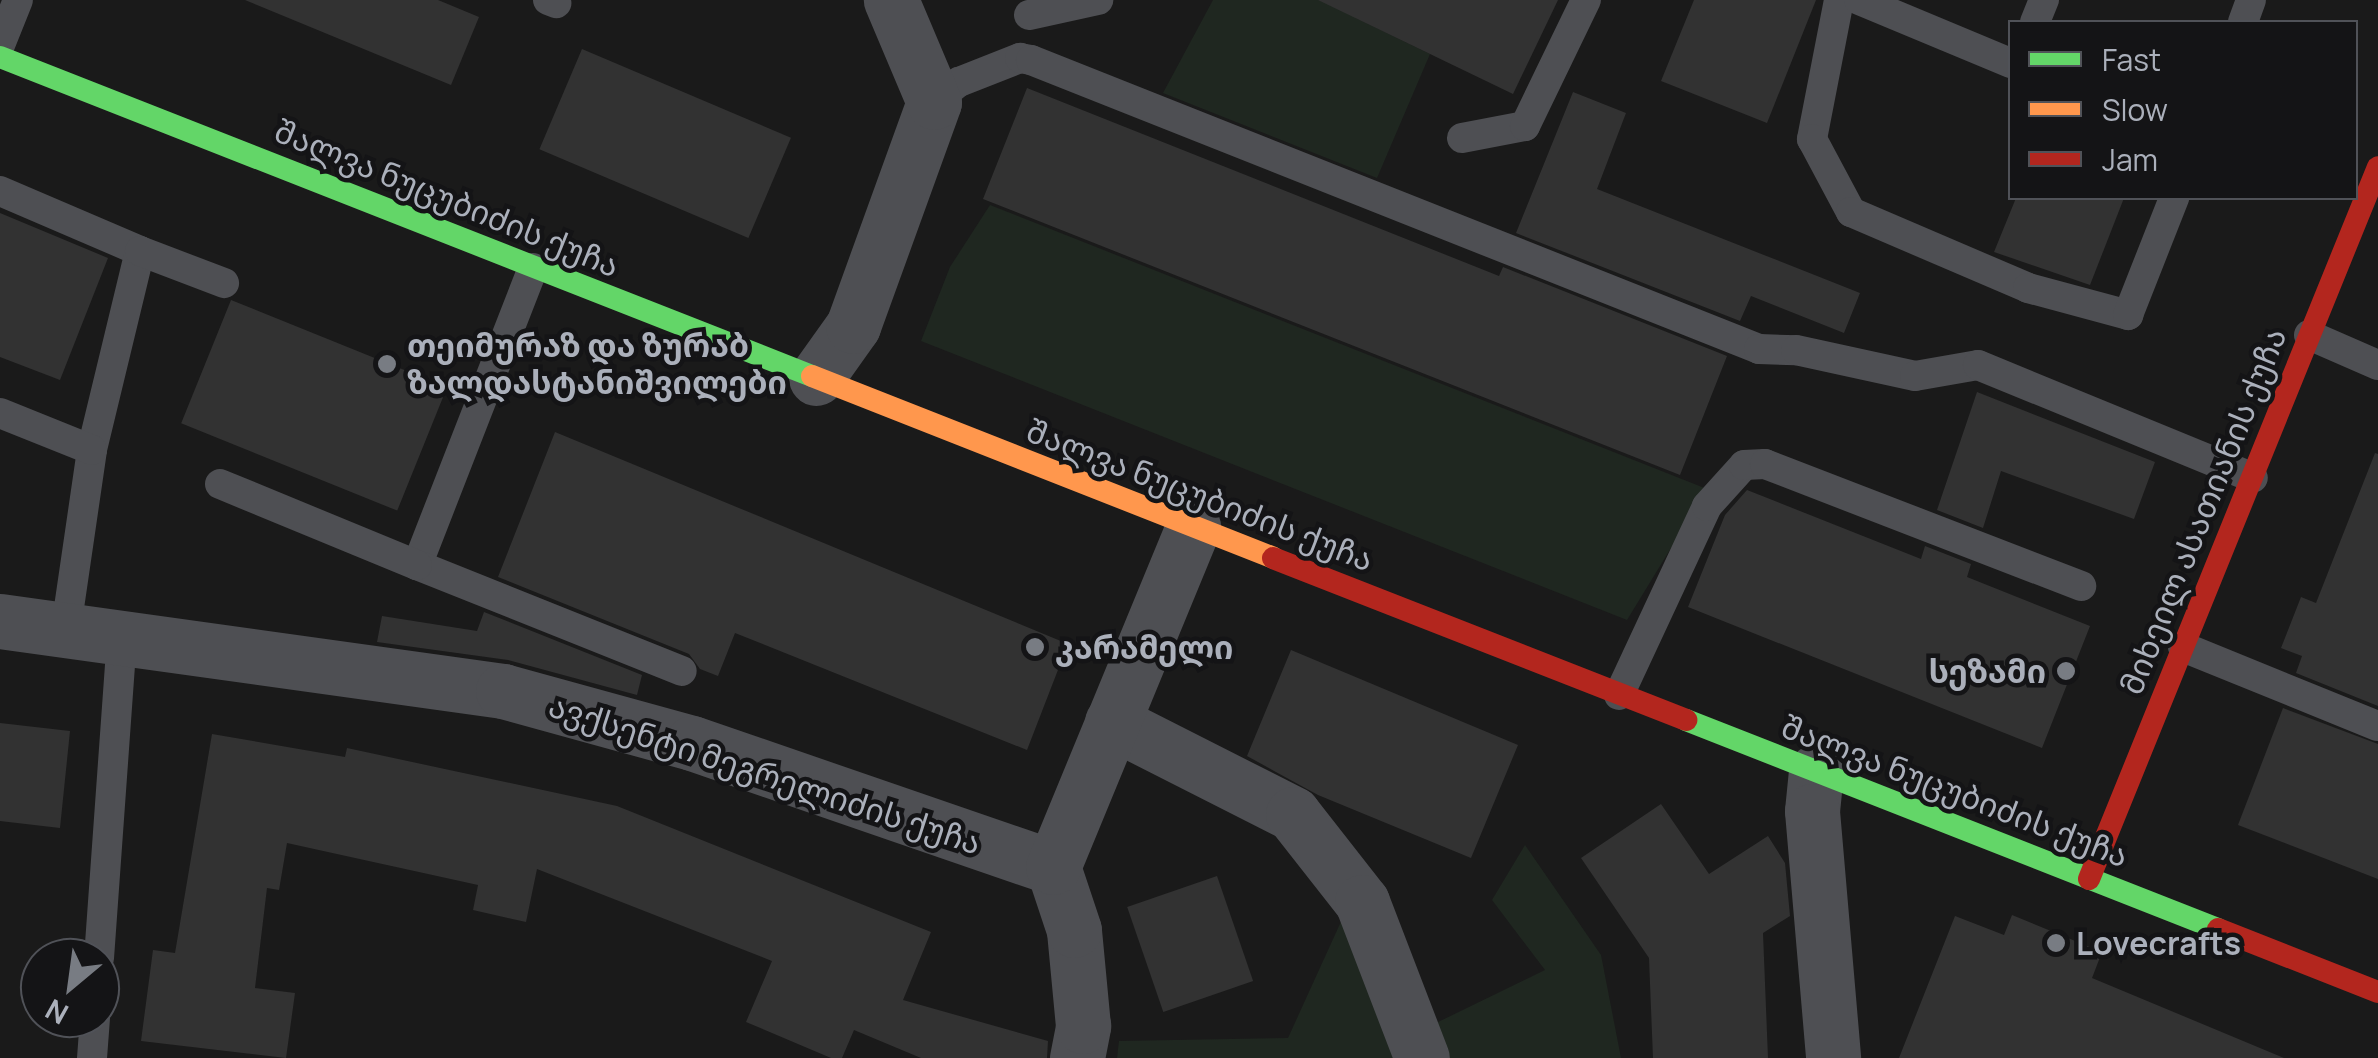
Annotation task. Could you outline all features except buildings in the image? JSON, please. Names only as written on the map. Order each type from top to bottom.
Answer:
[{"type":"main road","name":"შალვა ნუცუბიძის ქუჩა","points":[[0,57],[2378,992]]},
{"type":"main road","name":"მიხეილ ასათიანის ქუჩა","points":[[2088,879],[2378,168]]},
{"type":"street","points":[[816,378],[853,326],[934,102],[892,0]]},
{"type":"street","points":[[1076,1058],[1083,1026],[1074,930],[1053,867],[1192,527]]},
{"type":"street","name":"ავქსენტი მეგრელიძის ქუჩა","points":[[0,620],[503,692],[692,744],[1053,867]]},
{"type":"street","points":[[1112,722],[1293,814],[1362,902],[1422,1058]]},
{"type":"street","points":[[1816,771],[1812,811],[1833,1058]]},
{"type":"lane","points":[[0,45],[18,0]]},
{"type":"lane","points":[[1020,58],[1022,8],[1098,0]]},
{"type":"lane","points":[[1462,138],[1524,126],[1586,0]]},
{"type":"lane","points":[[1839,0],[1812,139],[1851,212],[2028,288],[2128,315],[2173,200]]},
{"type":"lane","points":[[1859,0],[2008,62]]},
{"type":"lane","points":[[934,102],[958,82],[1020,58],[1758,349],[1796,350],[1915,376],[1978,365],[2253,478]]},
{"type":"lane","points":[[0,192],[224,282]]},
{"type":"lane","points":[[66,628],[92,450],[140,251]]},
{"type":"lane","points":[[418,565],[533,268]]},
{"type":"lane","points":[[2309,335],[2378,364]]},
{"type":"lane","points":[[0,413],[92,450]]},
{"type":"lane","points":[[1619,695],[1708,506],[1744,464],[1765,464],[2081,586]]},
{"type":"lane","points":[[220,484],[682,671]]},
{"type":"lane","points":[[100,938],[122,636]]},
{"type":"lane","points":[[2183,646],[2378,726]]},
{"type":"shaded area","points":[[1213,0],[1364,0],[1356,18],[1430,54],[1377,178],[1163,93]]},
{"type":"shaded area","points":[[990,205],[1707,489],[1627,620],[921,341],[950,267]]},
{"type":"shaded area","points":[[1525,845],[1601,955],[1621,1058],[1447,1058],[1434,1024],[1545,970],[1492,900]]},
{"type":"shaded area","points":[[1344,915],[1409,1058],[1117,1058],[1119,1041],[1288,1038]]},
{"type":"traffic: fast","points":[[0,57],[812,376]]},
{"type":"traffic: fast","points":[[1686,720],[2218,929]]},
{"type":"traffic: slow","points":[[812,376],[1273,558]]},
{"type":"traffic: jam","points":[[2089,879],[2378,167]]},
{"type":"traffic: jam","points":[[1273,558],[1686,720]]},
{"type":"traffic: jam","points":[[2218,929],[2378,992]]},
{"type":"place","name":"თეიმურაზ და ზურაბ ზალდასტანიშვილები","points":[[387,364]]},
{"type":"place","name":"კარამელი","points":[[1035,647]]},
{"type":"place","name":"სეზამი","points":[[2066,671]]},
{"type":"place","name":"Lovecrafts","points":[[2056,943]]}]
